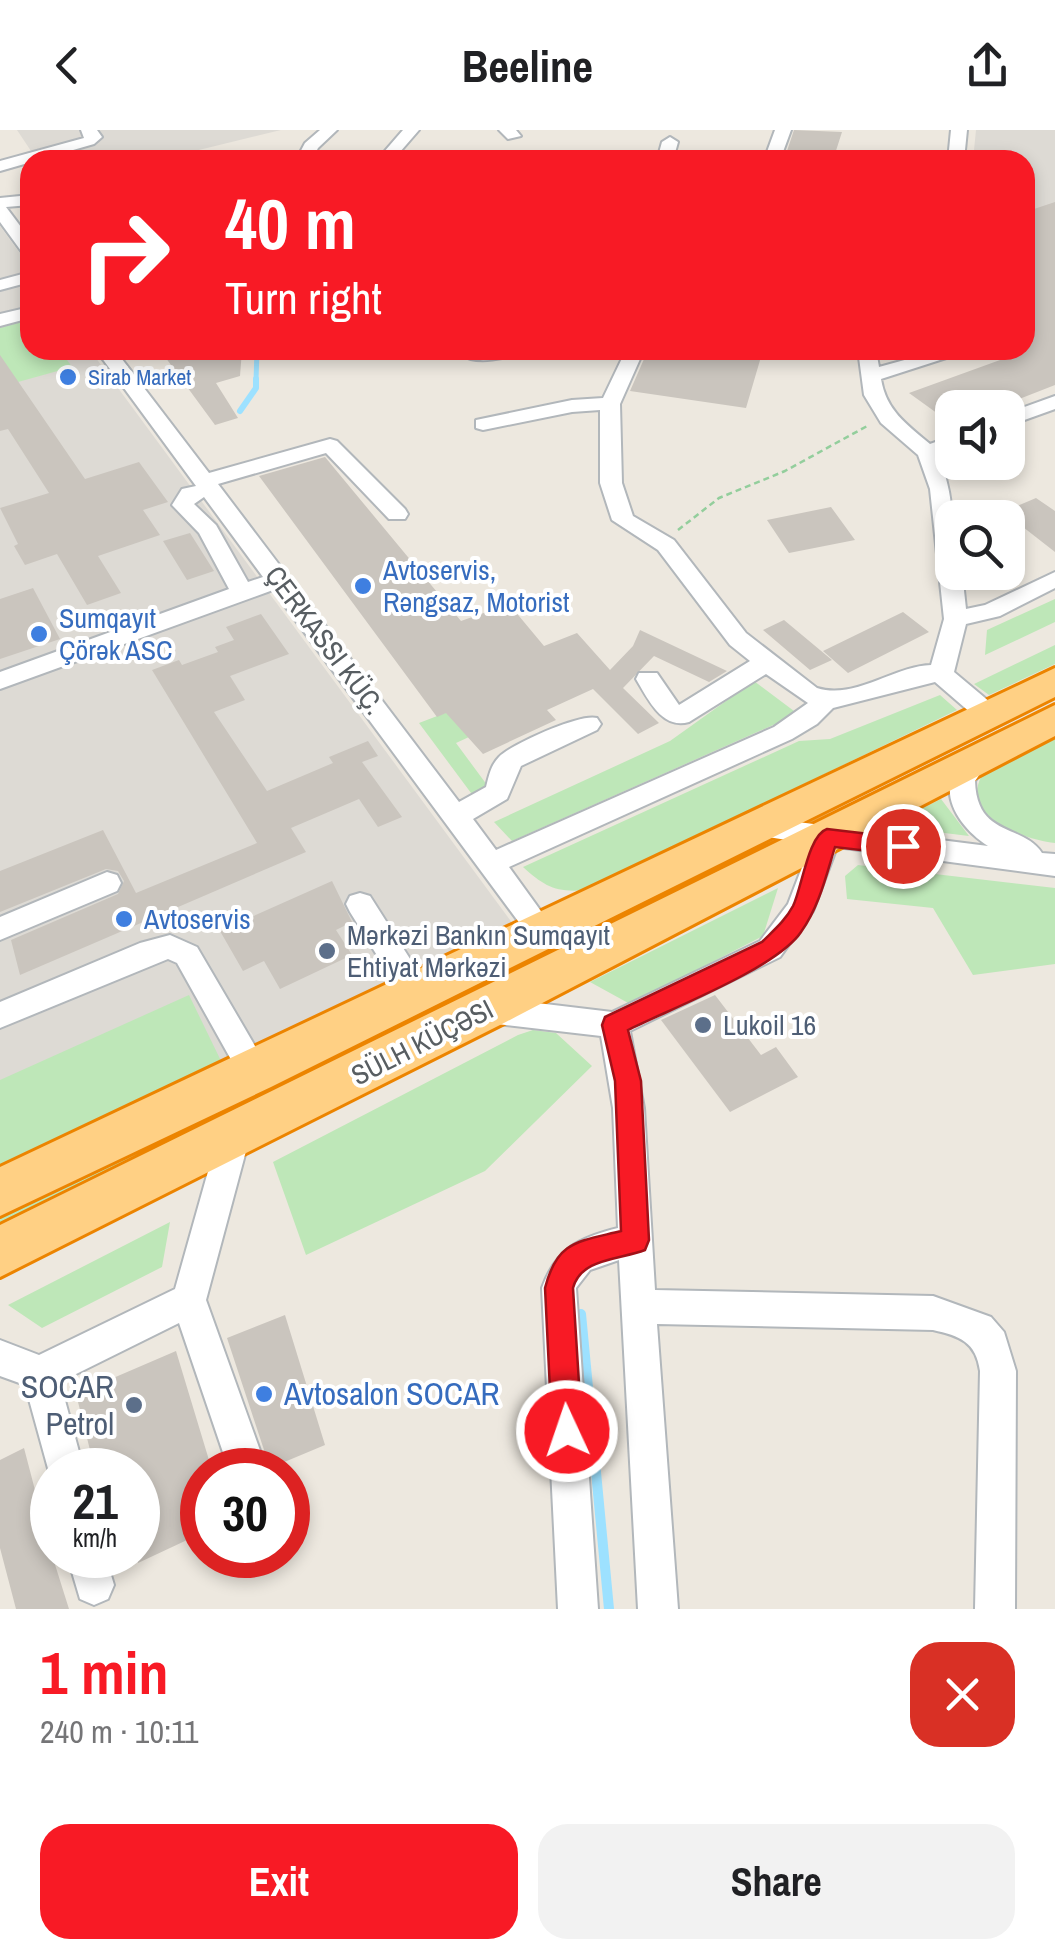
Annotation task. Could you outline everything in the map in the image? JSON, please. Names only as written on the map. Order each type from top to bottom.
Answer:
[{"type":"highway","name":"SÜLH KÜÇƏSI","points":[[0,1192],[1055,682]]},
{"type":"highway","name":"SÜLH KÜÇƏSI","points":[[0,1252],[486,1010],[1055,719]]},
{"type":"street","points":[[59,150],[89,141],[94,136],[89,130]]},
{"type":"street","points":[[308,150],[328,130]]},
{"type":"street","points":[[394,150],[411,130]]},
{"type":"street","points":[[668,150],[670,142]]},
{"type":"street","points":[[0,210],[20,237]]},
{"type":"street","points":[[112,360],[542,932]]},
{"type":"street","points":[[630,360],[610,404],[611,482],[623,520],[666,545],[738,639],[808,694],[826,700],[850,697],[925,672],[941,674],[988,714]]},
{"type":"street","points":[[868,360],[874,395],[888,419],[927,452],[940,490],[956,618],[941,674]]},
{"type":"street","points":[[869,376],[926,360]]},
{"type":"street","points":[[1025,413],[1055,402]]},
{"type":"street","points":[[483,424],[572,406],[610,404]]},
{"type":"street","points":[[242,593],[208,530],[183,505],[190,494],[330,445],[397,514]]},
{"type":"street","points":[[927,452],[935,449]]},
{"type":"street","points":[[0,682],[279,579]]},
{"type":"street","points":[[956,618],[992,611],[1055,579]]},
{"type":"street","points":[[648,679],[672,712],[680,716],[765,663]]},
{"type":"street","points":[[492,863],[784,733],[808,718],[826,700]]},
{"type":"street","points":[[457,816],[498,792],[504,768],[512,759],[588,724]]},
{"type":"street","points":[[978,758],[962,779],[960,791],[972,817],[1004,844],[1055,863]]},
{"type":"street","points":[[759,827],[1055,863]]},
{"type":"street","points":[[486,1010],[614,1025],[770,948],[791,929],[806,904],[827,837]]},
{"type":"street","points":[[0,929],[107,882]]},
{"type":"street","points":[[360,904],[416,993]]},
{"type":"street","points":[[0,1015],[150,951],[170,947],[187,955],[254,1072]]},
{"type":"street","points":[[614,1025],[628,1081],[658,1609]]},
{"type":"street","points":[[234,1136],[190,1300],[240,1448]]},
{"type":"street","points":[[578,1609],[559,1288],[564,1269],[576,1256],[635,1240]]},
{"type":"street","points":[[0,1358],[40,1372],[190,1300]]},
{"type":"street","points":[[639,1307],[933,1313],[962,1319],[984,1332],[996,1349],[998,1371],[995,1609]]},
{"type":"street","points":[[40,1372],[59,1448]]},
{"type":"path","points":[[666,545],[689,516],[717,498],[801,463],[836,437],[888,419]]},
{"type":"shaded area","points":[[17,130],[281,130],[199,150],[30,150]]},
{"type":"shaded area","points":[[976,130],[1055,130],[1055,351],[1035,338],[1035,150],[974,150]]},
{"type":"shaded area","points":[[0,226],[20,253],[20,360],[97,360],[513,924],[0,1167]]},
{"type":"green space","points":[[20,322],[20,360],[67,360],[72,367],[18,382],[0,361],[0,328]]},
{"type":"green space","points":[[1055,599],[1055,622],[985,655],[987,630]]},
{"type":"green space","points":[[1055,645],[1055,664],[989,695],[974,684]]},
{"type":"green space","points":[[596,655],[536,706],[456,743],[490,789],[474,797],[419,723]]},
{"type":"green space","points":[[754,681],[798,714],[512,841],[494,822],[670,741]]},
{"type":"green space","points":[[940,695],[957,710],[585,890],[551,887],[523,867],[799,741],[830,739]]},
{"type":"green space","points":[[1055,738],[1055,843],[1013,832],[999,824],[980,804],[977,791],[981,777]]},
{"type":"green space","points":[[941,799],[969,836],[887,826]]},
{"type":"green space","points":[[766,838],[774,848],[0,1233],[0,1214]]},
{"type":"green space","points":[[858,865],[1055,888],[1055,964],[973,975],[933,908],[847,899],[845,876]]},
{"type":"green space","points":[[778,888],[763,936],[630,1004],[590,982]]},
{"type":"green space","points":[[189,995],[222,1063],[0,1167],[0,1080]]},
{"type":"green space","points":[[533,1030],[556,1033],[592,1066],[485,1171],[306,1255],[273,1162]]},
{"type":"green space","points":[[170,1222],[162,1267],[42,1328],[8,1305]]},
{"type":"building","points":[[794,130],[842,132],[836,150],[787,150]]},
{"type":"building","points":[[1055,202],[1055,385],[1025,397],[1025,390],[935,390],[935,412],[909,393],[1000,360],[1035,360],[1035,209]]},
{"type":"building","points":[[0,355],[85,479],[139,462],[168,502],[143,510],[160,535],[98,556],[121,593],[87,605],[57,554],[25,565],[14,546],[18,544],[0,508],[49,493],[8,429],[0,431]]},
{"type":"building","points":[[167,360],[241,360],[240,376],[216,383],[238,418],[215,425]]},
{"type":"building","points":[[644,360],[760,360],[746,408],[630,391]]},
{"type":"building","points":[[325,457],[461,621],[509,604],[544,646],[577,633],[610,670],[633,646],[640,630],[727,671],[709,682],[654,656],[623,688],[659,723],[638,734],[593,689],[547,710],[556,720],[483,754],[446,713],[437,717],[259,476]]},
{"type":"building","points":[[1036,498],[1055,511],[1055,552],[1025,529],[1025,503]]},
{"type":"building","points":[[831,507],[855,540],[789,553],[767,520]]},
{"type":"building","points":[[190,533],[214,571],[187,580],[163,541]]},
{"type":"building","points":[[33,588],[60,639],[0,659],[0,599]]},
{"type":"building","points":[[903,612],[929,632],[848,673],[823,651]]},
{"type":"building","points":[[261,614],[289,654],[230,676],[245,700],[214,712],[267,791],[333,763],[329,757],[368,741],[378,756],[362,762],[402,817],[378,827],[359,799],[291,828],[306,852],[20,975],[11,940],[118,894],[124,881],[118,871],[106,869],[0,912],[0,871],[103,830],[136,893],[257,843],[152,670],[179,660],[182,665],[218,652],[215,647],[234,640],[226,627]]},
{"type":"building","points":[[784,620],[832,660],[810,670],[763,630]]},
{"type":"building","points":[[332,881],[352,922],[336,930],[352,955],[280,989],[264,961],[243,971],[220,931]]},
{"type":"building","points":[[715,995],[761,1055],[776,1047],[798,1077],[730,1112],[661,1020]]},
{"type":"building","points":[[285,1315],[325,1445],[310,1451],[310,1448],[263,1448],[227,1338]]},
{"type":"building","points":[[176,1351],[205,1448],[180,1448],[180,1543],[160,1553],[160,1448],[90,1448],[76,1394]]},
{"type":"building","points":[[24,1448],[30,1471],[30,1578],[59,1578],[69,1609],[16,1609],[0,1548],[0,1460]]},
{"type":"waterway","points":[[256,381],[257,360]]},
{"type":"waterway","points":[[240,411],[256,388],[256,381]]},
{"type":"waterway","points":[[581,1314],[609,1609]]},
{"type":"place","name":"Sirab Market","points":[[68,377]]},
{"type":"place","name":"Avtoservis, Rəngsaz, Motorist","points":[[363,586]]},
{"type":"place","name":"Sumqayıt Çörək ASC","points":[[39,634]]},
{"type":"place","name":"Avtoservis","points":[[124,919]]},
{"type":"place","name":"Mərkəzi Bankın Sumqayıt Ehtiyat Mərkəzi","points":[[327,951]]},
{"type":"place","name":"Lukoil 16","points":[[703,1025]]},
{"type":"place","name":"Avtosalon SOCAR","points":[[264,1394]]},
{"type":"place","name":"SOCAR Petrol","points":[[134,1405]]},
{"type":"route","points":[[567,1431],[559,1288],[564,1269],[576,1256],[635,1240],[628,1081],[614,1025],[770,948],[791,929],[806,904],[827,837],[903,846]]}]
